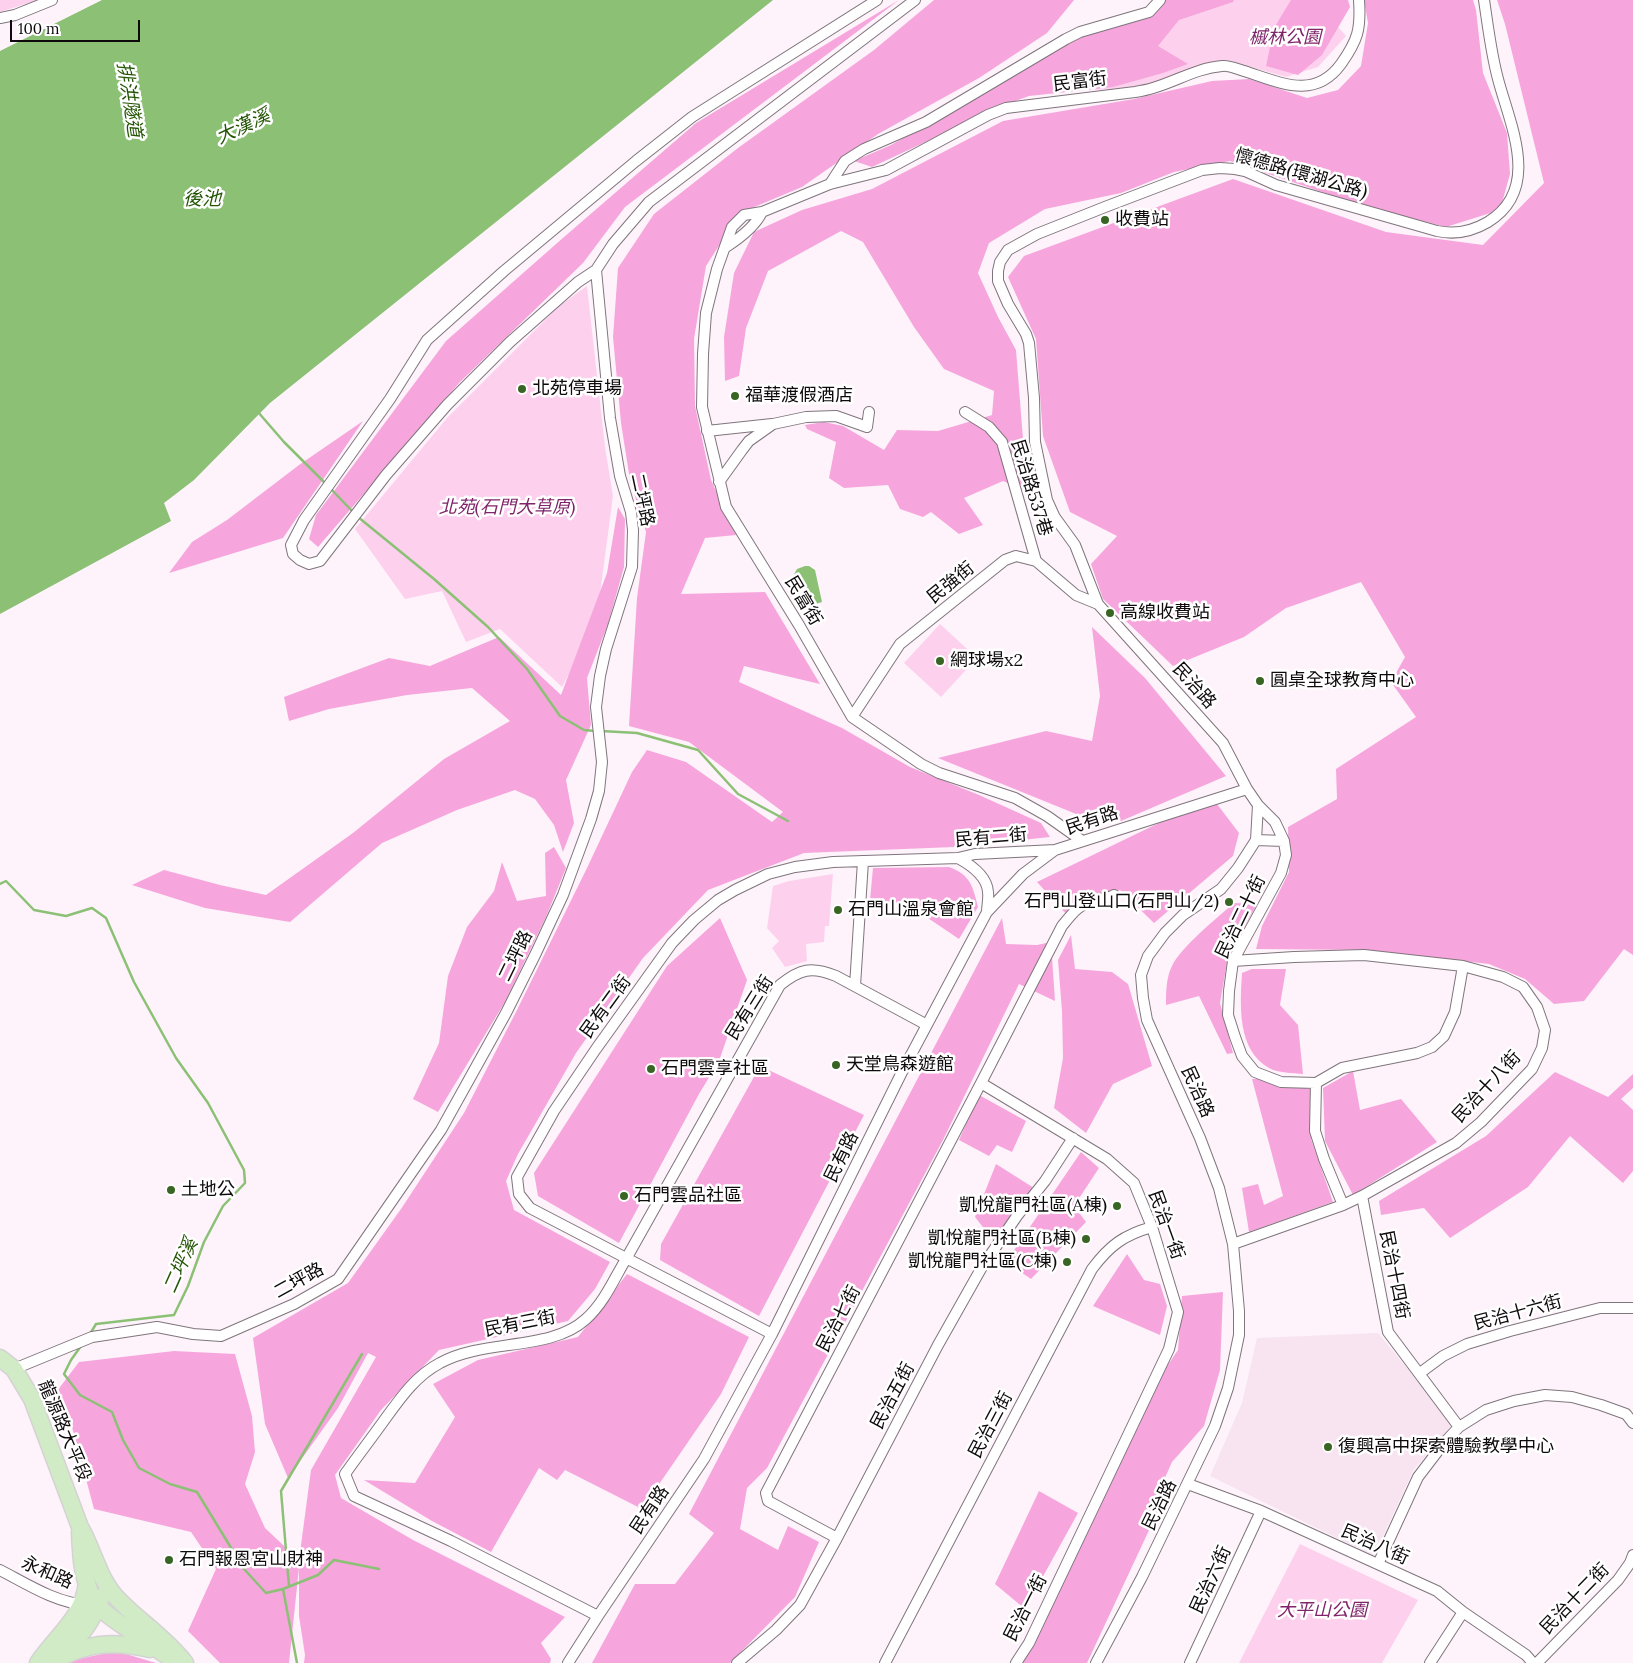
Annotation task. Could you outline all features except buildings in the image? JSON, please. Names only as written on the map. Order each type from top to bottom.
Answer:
[{"type":"main road","name":"龍源路大平段","points":[[0,1358],[14,1370],[32,1399],[80,1527],[103,1579],[114,1596],[161,1636],[178,1661]]},
{"type":"main road","name":"龍源路大平段","points":[[80,1527],[81,1555],[90,1605]]},
{"type":"main road","points":[[38,1663],[69,1624],[102,1594],[103,1579]]},
{"type":"main road","name":"龍源路大平段","points":[[90,1605],[109,1603],[120,1605],[130,1610]]},
{"type":"main road","name":"龍源路大平段","points":[[90,1605],[178,1661]]},
{"type":"main road","points":[[50,1663],[78,1639],[90,1623],[90,1605]]},
{"type":"main road","points":[[50,1663],[68,1653],[88,1646],[109,1643],[130,1644],[151,1649],[178,1661]]},
{"type":"street","points":[[0,18],[15,15],[52,0]]},
{"type":"street","points":[[877,0],[692,118],[636,160],[504,271],[427,340],[390,399],[304,520],[291,545],[293,554],[309,564],[320,561],[386,475],[447,405],[510,342],[578,282],[596,270],[613,244],[648,202],[915,0]]},
{"type":"street","points":[[830,184],[846,161],[864,149],[926,122],[1066,39],[1080,32],[1149,12],[1160,0]]},
{"type":"street","name":"民富街","points":[[1081,840],[1047,816],[1014,798],[939,773],[921,764],[852,717],[794,617],[726,507],[702,407],[706,314],[717,269],[726,247],[739,239],[758,220],[762,212],[830,184],[886,170],[988,115],[1006,108],[1134,92],[1154,88],[1205,68],[1225,65],[1289,86],[1304,87],[1324,80],[1336,70],[1354,46],[1360,20],[1359,0]]},
{"type":"street","name":"懷德路(環湖公路)","points":[[1098,604],[1088,578],[1068,548],[1047,500],[1035,442],[1034,398],[1029,343],[998,281],[1000,262],[1008,250],[1037,234],[1202,170],[1220,168],[1245,171],[1276,185],[1437,231],[1448,233],[1463,232],[1482,225],[1501,211],[1509,201],[1515,189],[1519,166],[1518,147],[1498,79],[1484,0]]},
{"type":"street","name":"二坪路","points":[[14,1370],[92,1337],[157,1327],[192,1334],[221,1336],[294,1304],[338,1279],[441,1130],[506,1014],[563,896],[586,834],[599,791],[602,762],[596,707],[601,670],[632,567],[633,530],[631,512],[620,476],[610,418],[596,270]]},
{"type":"street","points":[[707,432],[773,424],[806,417],[836,416],[867,428],[869,412]]},
{"type":"street","name":"民治路537巷","points":[[965,412],[989,427],[1002,442],[1036,561]]},
{"type":"street","points":[[720,482],[749,441],[773,424]]},
{"type":"street","name":"民強街","points":[[852,717],[900,644],[1005,560],[1016,556],[1036,561]]},
{"type":"street","points":[[1036,561],[1076,595],[1098,604]]},
{"type":"street","name":"民治路","points":[[1096,1663],[1142,1577],[1215,1426],[1228,1388],[1239,1335],[1239,1311],[1233,1244],[1219,1188],[1200,1138],[1147,1020],[1141,975],[1148,956],[1165,933],[1183,915],[1221,888],[1238,868],[1256,840],[1258,805],[1246,788],[1223,743],[1098,604]]},
{"type":"street","name":"民有路","points":[[568,1663],[704,1459],[772,1334],[926,1025],[987,912],[1023,874],[1055,850],[1246,788]]},
{"type":"street","points":[[1256,840],[1284,841],[1275,822],[1258,805]]},
{"type":"street","name":"民治二十街","points":[[1284,841],[1286,856],[1281,873],[1234,961],[1229,991],[1228,1015],[1242,1056],[1255,1072],[1281,1082],[1316,1083]]},
{"type":"street","name":"民有二街","points":[[772,1334],[530,1208],[519,1194],[517,1177],[554,1111],[672,943],[694,920],[718,900],[735,890],[768,874],[795,867],[862,861],[958,858],[975,854],[1055,850]]},
{"type":"street","points":[[958,858],[972,866],[984,878],[988,891],[987,912]]},
{"type":"street","points":[[855,986],[862,861]]},
{"type":"street","points":[[981,1083],[1062,926],[1075,910],[1094,900],[1110,898],[1114,895]]},
{"type":"street","name":"民治十八街","points":[[1233,1244],[1343,1205],[1456,1142],[1481,1122],[1500,1100],[1532,1069],[1542,1048],[1544,1030],[1537,1007],[1523,987],[1503,977],[1463,966],[1364,955],[1234,961]]},
{"type":"street","points":[[1343,1205],[1315,1131],[1316,1083],[1342,1068],[1417,1053],[1432,1047],[1444,1036],[1455,1012],[1463,966]]},
{"type":"street","name":"民有三街","points":[[598,1616],[450,1541],[354,1496],[344,1474],[409,1386],[439,1363],[472,1350],[552,1338],[575,1328],[588,1318],[600,1303],[626,1259],[780,985],[794,974],[806,970],[822,970],[926,1025]]},
{"type":"street","name":"民治一街","points":[[981,1083],[1107,1159],[1134,1183],[1152,1227],[1178,1312],[1169,1349],[1028,1643],[1016,1663]]},
{"type":"street","name":"民治七街","points":[[837,1538],[768,1501],[766,1493],[981,1083]]},
{"type":"street","name":"民治五街","points":[[738,1663],[776,1630],[800,1605],[938,1345],[982,1267],[1017,1216],[1045,1181],[1073,1138]]},
{"type":"street","name":"民治十四街","points":[[1362,1196],[1388,1332],[1460,1427]]},
{"type":"street","name":"民治三街","points":[[885,1663],[1092,1269],[1111,1246],[1140,1230],[1152,1227]]},
{"type":"street","name":"民治十六街","points":[[1420,1373],[1443,1356],[1467,1344],[1600,1308],[1633,1308]]},
{"type":"street","points":[[1378,1564],[1418,1477],[1444,1443],[1460,1427],[1486,1410],[1514,1401],[1545,1395],[1572,1397],[1626,1414],[1633,1423]]},
{"type":"street","name":"民治八街","points":[[1188,1484],[1261,1512],[1437,1591],[1463,1612],[1535,1663]]},
{"type":"street","name":"民治六街","points":[[1190,1663],[1261,1512]]},
{"type":"street","name":"民治十二街","points":[[1535,1663],[1618,1580],[1633,1555]]},
{"type":"street","name":"永和路","points":[[0,1570],[65,1601],[90,1605]]},
{"type":"street","points":[[1430,1663],[1463,1612]]},
{"type":"shaded area","name":"復興高中探索體驗教學中心","points":[[1378,1333],[1454,1425],[1414,1469],[1374,1556],[1210,1476],[1242,1403],[1257,1338]]},
{"type":"green space","points":[[0,0],[38,0],[0,12]]},
{"type":"green space","points":[[899,0],[625,207],[583,263],[460,382],[318,547],[309,539],[316,515],[446,341],[696,123]]},
{"type":"green space","points":[[934,0],[1074,0],[1047,33],[979,78],[878,134],[802,187],[740,213],[706,266],[694,339],[695,406],[711,480],[736,535],[705,538],[681,594],[765,592],[820,684],[744,666],[739,682],[842,728],[910,767],[1041,823],[1050,837],[954,847],[804,853],[708,890],[643,958],[576,1053],[518,1154],[506,1181],[514,1210],[610,1262],[595,1289],[568,1321],[439,1350],[381,1410],[335,1475],[341,1498],[413,1540],[565,1617],[541,1643],[551,1659],[550,1663],[304,1663],[305,1655],[299,1616],[299,1568],[289,1663],[220,1663],[188,1631],[216,1569],[191,1532],[94,1509],[71,1423],[57,1391],[79,1362],[174,1351],[235,1354],[252,1416],[255,1452],[245,1484],[265,1528],[299,1560],[311,1470],[376,1357],[368,1353],[338,1408],[288,1478],[265,1424],[253,1338],[348,1283],[401,1209],[464,1113],[587,868],[632,772],[647,750],[686,762],[772,822],[783,812],[689,742],[629,726],[637,598],[646,532],[630,480],[621,423],[613,337],[618,268],[654,214],[738,148],[874,50]]},
{"type":"green space","points":[[1155,0],[1234,0],[1233,2],[1179,20],[1158,46],[1188,64],[1113,87],[1029,96],[980,114],[872,167],[854,161],[891,145],[1083,36],[1139,14]]},
{"type":"green space","name":"槭林公園","points":[[1171,0],[1321,0],[1330,18],[1346,36],[1318,67],[1286,77],[1226,60],[1142,89],[1074,90],[1050,60],[1073,41],[1131,31]]},
{"type":"green space","points":[[1291,0],[1348,0],[1350,7],[1322,55],[1298,75],[1266,66],[1274,28]]},
{"type":"green space","points":[[1364,0],[1473,0],[1476,10],[1483,73],[1507,133],[1510,174],[1500,210],[1446,227],[1361,205],[1230,161],[1174,172],[1121,193],[1045,209],[989,243],[978,273],[998,317],[1016,350],[1023,439],[1037,495],[1003,481],[964,498],[983,525],[959,534],[931,512],[923,517],[900,509],[888,485],[844,488],[829,478],[836,442],[807,429],[805,425],[824,422],[843,426],[884,450],[897,430],[938,431],[992,415],[994,391],[944,369],[914,327],[863,242],[841,231],[768,271],[746,328],[739,376],[725,381],[724,337],[734,273],[754,232],[802,210],[872,189],[1003,121],[1134,99],[1212,81],[1249,79],[1307,98],[1338,90],[1361,66],[1368,23]]},
{"type":"green space","points":[[1497,0],[1633,0],[1633,955],[1624,949],[1584,1001],[1554,1004],[1525,979],[1489,964],[1365,950],[1256,949],[1262,926],[1289,872],[1288,827],[1337,799],[1336,769],[1416,717],[1391,682],[1405,657],[1361,582],[1286,608],[1244,637],[1173,666],[1103,599],[1091,564],[1117,536],[1070,512],[1043,436],[1036,339],[1008,277],[1024,256],[1233,179],[1386,232],[1483,245],[1544,183],[1505,24]]},
{"type":"green space","name":"北苑(石門大草原)","points":[[587,286],[605,447],[613,496],[596,624],[562,687],[500,629],[466,642],[442,591],[405,599],[355,529],[447,418],[559,306]]},
{"type":"green space","points":[[363,421],[283,538],[169,573],[192,542],[227,520],[299,465]]},
{"type":"green space","points":[[618,507],[625,519],[624,567],[608,624],[587,678],[591,725],[566,780],[574,823],[563,852],[554,825],[535,799],[515,790],[457,810],[382,843],[290,922],[205,908],[132,885],[164,870],[266,895],[353,833],[444,759],[510,721],[472,688],[407,695],[329,709],[289,721],[284,697],[389,658],[430,666],[499,637],[561,695],[607,573]]},
{"type":"green space","name":"網球場x2","points":[[940,624],[977,658],[941,697],[904,663]]},
{"type":"green space","points":[[1092,627],[1145,678],[1226,776],[1121,821],[1086,818],[938,758],[1046,731],[1092,741],[1100,696]]},
{"type":"green space","points":[[1217,804],[1239,833],[1233,856],[1154,923],[1120,890],[1068,916],[1037,882],[1163,821]]},
{"type":"green space","points":[[554,847],[566,868],[546,917],[505,1002],[438,1112],[413,1099],[439,1043],[448,976],[467,927],[494,891],[502,862],[517,901],[546,896],[545,853]]},
{"type":"green space","points":[[949,867],[962,874],[970,882],[978,907],[959,939],[907,904],[870,900],[873,868]]},
{"type":"green space","points":[[833,874],[829,926],[825,926],[824,942],[806,944],[807,961],[785,967],[772,948],[779,941],[767,928],[773,886],[789,881]]},
{"type":"green space","points":[[1234,903],[1257,904],[1228,957],[1220,1003],[1233,1053],[1227,1054],[1199,996],[1166,1005],[1166,990],[1167,980],[1176,959],[1200,933]]},
{"type":"green space","points":[[720,918],[747,980],[719,1061],[699,1094],[619,1243],[538,1196],[534,1173],[667,966]]},
{"type":"green space","points":[[1002,918],[1006,944],[1037,945],[1051,942],[1055,1001],[1019,984],[943,1140],[767,1468],[747,1488],[740,1529],[778,1550],[788,1526],[819,1542],[795,1597],[730,1663],[592,1663],[635,1584],[675,1584],[714,1533],[689,1514]]},
{"type":"green space","points":[[1071,935],[1075,969],[1112,972],[1128,984],[1152,1066],[1113,1084],[1086,1133],[1054,1108],[1063,1058],[1058,960]]},
{"type":"green space","points":[[1252,969],[1286,969],[1280,1005],[1298,1025],[1303,1074],[1273,1070],[1259,1060],[1251,1050],[1243,1026],[1241,999],[1242,973]]},
{"type":"green space","points":[[760,1066],[864,1115],[759,1316],[660,1260],[661,1244]]},
{"type":"green space","points":[[1353,1071],[1360,1110],[1401,1099],[1437,1142],[1353,1195],[1325,1141],[1323,1088]]},
{"type":"green space","points":[[1555,1072],[1608,1097],[1633,1074],[1633,1088],[1621,1099],[1633,1110],[1633,1171],[1623,1183],[1570,1136],[1528,1187],[1450,1238],[1424,1208],[1381,1215],[1379,1201],[1486,1136]]},
{"type":"green space","points":[[1252,1079],[1311,1089],[1311,1139],[1333,1202],[1249,1232],[1242,1188],[1258,1184],[1264,1205],[1283,1196]]},
{"type":"green space","points":[[979,1095],[1026,1121],[1012,1152],[997,1145],[989,1156],[959,1140]]},
{"type":"green space","points":[[1081,1152],[1099,1168],[1074,1206],[1086,1222],[1031,1279],[1006,1262]]},
{"type":"green space","points":[[996,1164],[1034,1188],[994,1241],[975,1217]]},
{"type":"green space","points":[[1127,1254],[1144,1280],[1160,1284],[1167,1306],[1160,1335],[1093,1306]]},
{"type":"green space","points":[[627,1274],[749,1337],[721,1394],[642,1509],[565,1470],[557,1480],[539,1468],[491,1552],[432,1521],[364,1480],[415,1483],[455,1417],[433,1384],[478,1360],[578,1337]]},
{"type":"green space","points":[[1223,1292],[1220,1370],[1204,1426],[1172,1462],[1164,1480],[1158,1511],[1087,1663],[1014,1663],[1163,1372],[1178,1350],[1182,1296]]},
{"type":"green space","points":[[1039,1491],[1078,1513],[1025,1609],[995,1584]]},
{"type":"green space","name":"大平山公園","points":[[1300,1544],[1418,1600],[1382,1663],[1239,1663]]},
{"type":"green space","points":[[116,1651],[156,1663],[67,1663],[69,1661]]},
{"type":"water","name":"後池","points":[[102,0],[773,0],[270,403],[194,480],[164,503],[171,521],[0,614],[0,51]]},
{"type":"water","points":[[805,566],[815,570],[822,602],[809,606],[803,586],[792,578],[797,569]]},
{"type":"waterway","points":[[258,412],[284,442],[326,484]]},
{"type":"waterway","points":[[330,488],[354,513]]},
{"type":"waterway","points":[[358,517],[434,579],[488,627],[527,669],[560,716],[584,730],[595,731]]},
{"type":"waterway","points":[[601,731],[637,733],[698,750],[738,794],[788,821]]},
{"type":"waterway","name":"二坪溪","points":[[0,884],[6,881],[34,910],[66,916],[92,908],[106,918],[134,982],[176,1058],[208,1103],[244,1170],[245,1183],[223,1206],[204,1242],[188,1286],[174,1315],[96,1324],[90,1334]]},
{"type":"waterway","name":"二坪溪","points":[[81,1346],[64,1374],[80,1395],[112,1412],[123,1440],[139,1468],[170,1484],[197,1492],[244,1569],[266,1593],[283,1589],[297,1663]]},
{"type":"waterway","points":[[289,1586],[281,1491],[362,1354]]},
{"type":"waterway","points":[[283,1589],[318,1575],[334,1560],[379,1569]]},
{"type":"place","name":"收費站","points":[[1105,220]]},
{"type":"place","name":"北苑停車場","points":[[522,389]]},
{"type":"place","name":"福華渡假酒店","points":[[735,396]]},
{"type":"place","name":"高線收費站","points":[[1110,613]]},
{"type":"place","name":"網球場x2","points":[[940,661]]},
{"type":"place","name":"圓桌全球教育中心","points":[[1260,681]]},
{"type":"place","name":"石門山登山口(石門山/2)","points":[[1229,902]]},
{"type":"place","name":"石門山溫泉會館","points":[[838,910]]},
{"type":"place","name":"天堂鳥森遊館","points":[[836,1065]]},
{"type":"place","name":"石門雲享社區","points":[[651,1069]]},
{"type":"place","name":"土地公","points":[[171,1190]]},
{"type":"place","name":"石門雲品社區","points":[[624,1196]]},
{"type":"place","name":"凱悅龍門社區(A棟)","points":[[1117,1206]]},
{"type":"place","name":"凱悅龍門社區(B棟)","points":[[1086,1239]]},
{"type":"place","name":"凱悅龍門社區(C棟)","points":[[1067,1262]]},
{"type":"place","name":"復興高中探索體驗教學中心","points":[[1328,1447]]},
{"type":"place","name":"石門報恩宮山財神","points":[[169,1560]]},
{"type":"water label","name":"排洪隧道","points":[[129,100]]},
{"type":"water label","name":"大漢溪","points":[[243,127]]}]
